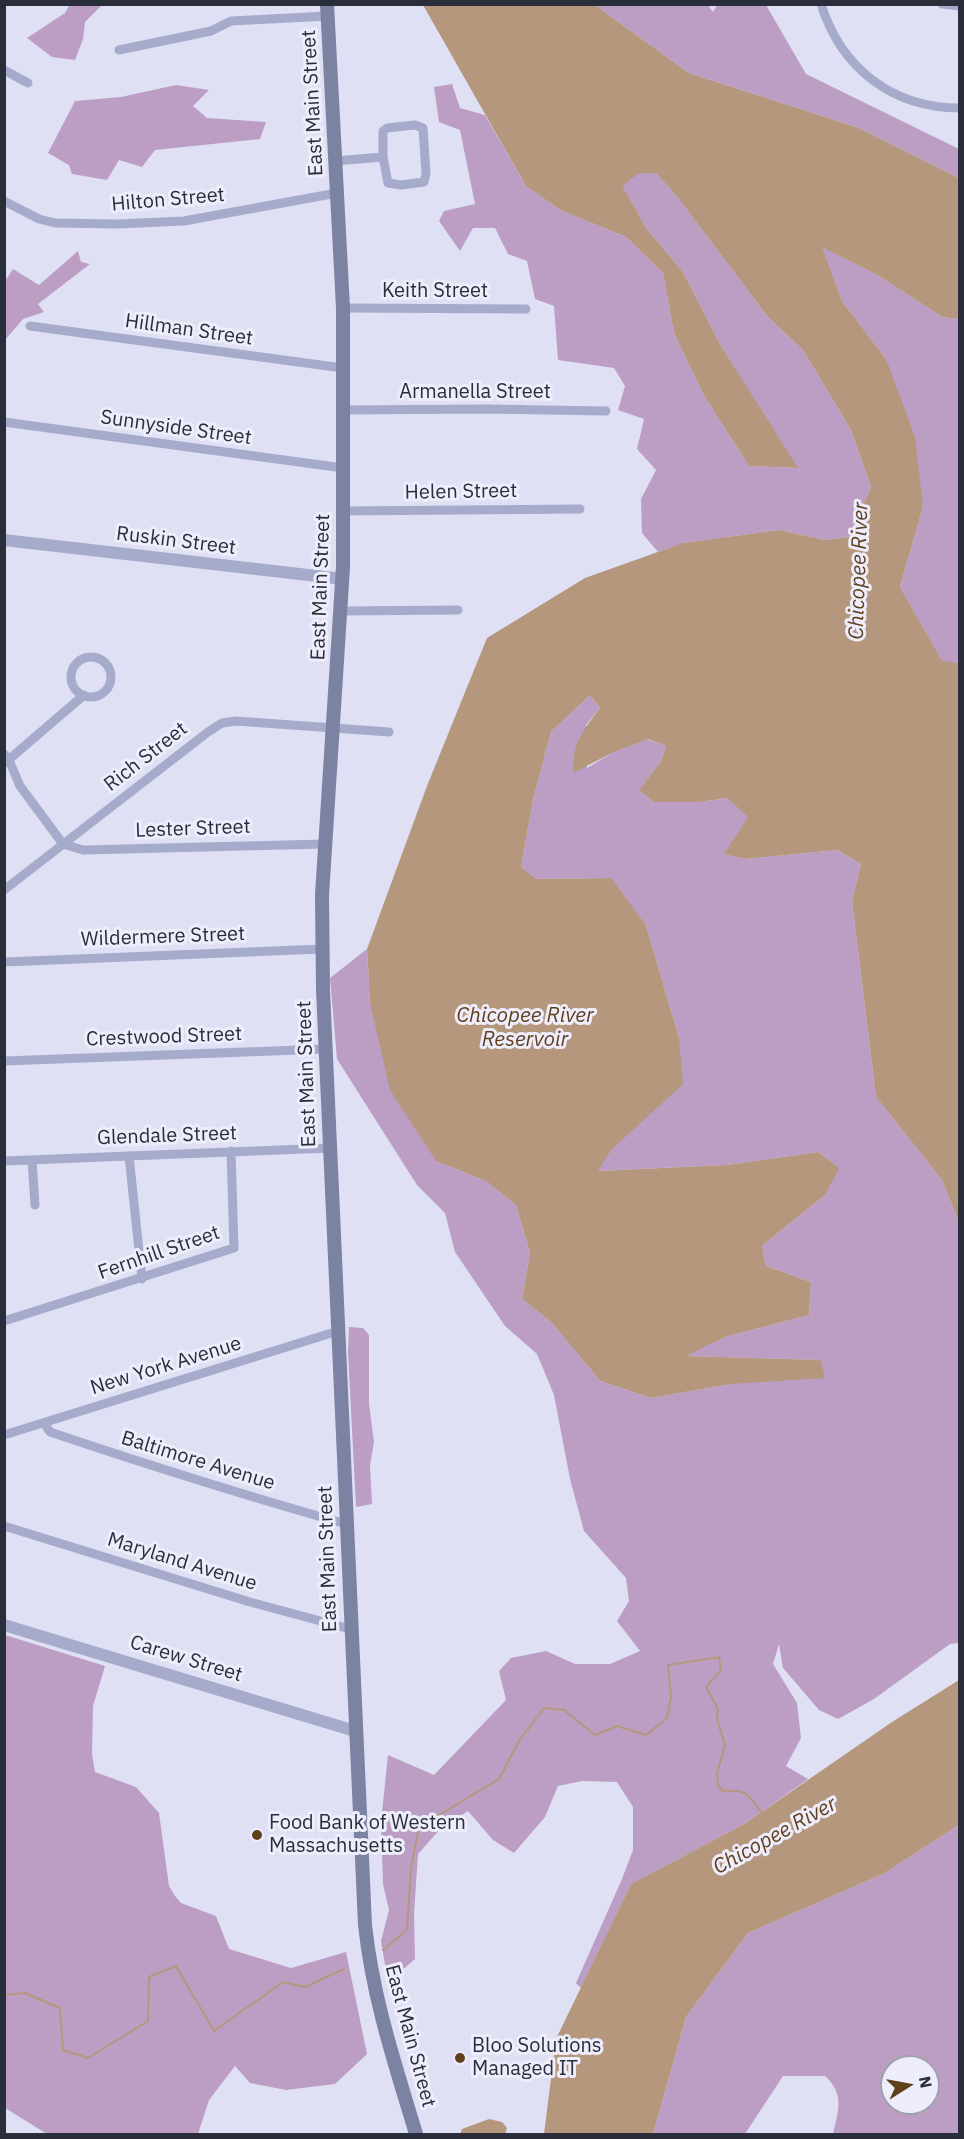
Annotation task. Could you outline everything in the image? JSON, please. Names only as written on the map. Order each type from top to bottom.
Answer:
[{"type":"main road","name":"East Main Street","points":[[328,10],[343,308],[344,468],[343,579],[322,895],[322,949],[350,1629],[362,1888],[368,1955],[388,2041],[417,2134]]},
{"type":"street","points":[[822,4],[837,42],[844,53],[864,73],[887,90],[912,102],[937,107],[960,108]]},
{"type":"street","points":[[942,4],[960,6]]},
{"type":"street","points":[[119,50],[211,31],[231,21],[328,10]]},
{"type":"street","points":[[4,70],[27,83]]},
{"type":"street","points":[[415,125],[423,128],[426,174],[424,182],[401,185],[388,183],[384,157],[383,131],[387,128],[415,125]]},
{"type":"street","points":[[335,161],[384,157]]},
{"type":"street","name":"Hilton Street","points":[[4,201],[39,219],[55,223],[118,224],[184,221],[337,194]]},
{"type":"street","name":"Keith Street","points":[[343,308],[526,309]]},
{"type":"street","name":"Hillman Street","points":[[30,326],[343,369]]},
{"type":"street","name":"Armanella Street","points":[[344,410],[606,411]]},
{"type":"street","name":"Sunnyside Street","points":[[4,422],[344,468]]},
{"type":"street","name":"Helen Street","points":[[343,511],[580,509]]},
{"type":"street","name":"Ruskin Street","points":[[4,540],[343,579]]},
{"type":"street","points":[[341,611],[458,610]]},
{"type":"street","points":[[85,658],[100,659],[109,669],[111,677],[109,685],[100,695],[92,697],[84,695],[76,690],[73,684],[71,675],[73,669],[79,661],[85,658]]},
{"type":"street","points":[[63,844],[20,786],[6,759],[84,695]]},
{"type":"street","name":"Rich Street","points":[[4,890],[173,757],[222,723],[236,721],[389,732]]},
{"type":"street","name":"Lester Street","points":[[63,844],[83,850],[325,844]]},
{"type":"street","name":"Wildermere Street","points":[[4,962],[322,949]]},
{"type":"street","name":"Crestwood Street","points":[[4,1061],[326,1049]]},
{"type":"street","name":"Glendale Street","points":[[4,1161],[330,1148]]},
{"type":"street","name":"Fernhill Street","points":[[4,1321],[234,1248],[231,1151]]},
{"type":"street","points":[[129,1156],[142,1279]]},
{"type":"street","points":[[32,1160],[35,1205]]},
{"type":"street","name":"New York Avenue","points":[[4,1435],[338,1331]]},
{"type":"street","name":"Baltimore Avenue","points":[[44,1423],[50,1432],[120,1456],[236,1493],[346,1524]]},
{"type":"street","name":"Maryland Avenue","points":[[4,1526],[250,1602],[350,1629]]},
{"type":"street","name":"Carew Street","points":[[4,1625],[355,1731]]},
{"type":"shaded area","points":[[70,4],[102,5],[85,22],[83,39],[75,60],[52,57],[27,38],[65,13]]},
{"type":"shaded area","points":[[595,5],[708,5],[713,12],[717,5],[766,5],[806,74],[959,149],[959,178],[859,128],[689,73]]},
{"type":"shaded area","points":[[452,84],[460,108],[485,115],[526,186],[560,210],[626,237],[663,273],[674,333],[703,394],[749,466],[797,468],[720,344],[683,272],[647,229],[621,185],[639,172],[656,173],[678,198],[767,316],[803,350],[851,430],[871,487],[849,537],[825,540],[779,530],[684,543],[658,552],[642,533],[641,499],[656,470],[637,449],[644,419],[618,410],[625,386],[614,368],[558,360],[554,306],[535,299],[527,261],[508,254],[495,228],[473,228],[460,251],[439,221],[444,211],[475,204],[460,130],[439,122],[434,87]]},
{"type":"shaded area","points":[[176,85],[209,90],[193,106],[207,118],[266,122],[260,139],[155,150],[142,167],[119,160],[107,180],[72,174],[69,165],[48,153],[75,101],[121,97]]},
{"type":"shaded area","points":[[821,246],[879,276],[942,317],[959,319],[959,663],[942,662],[900,587],[923,507],[886,359],[842,301]]},
{"type":"shaded area","points":[[78,251],[81,262],[90,264],[38,304],[44,312],[23,319],[5,340],[5,281],[13,269],[39,285]]},
{"type":"shaded area","points":[[590,695],[600,708],[586,725],[587,768],[612,753],[647,739],[666,746],[661,761],[639,790],[654,802],[701,802],[727,798],[749,817],[725,854],[745,859],[837,850],[861,864],[852,901],[876,1097],[942,1180],[959,1223],[959,1643],[950,1644],[874,1699],[838,1719],[819,1710],[783,1668],[779,1644],[773,1664],[797,1703],[801,1738],[786,1766],[808,1779],[744,1824],[631,1884],[581,1988],[576,1983],[633,1850],[633,1807],[617,1782],[582,1781],[558,1786],[545,1817],[514,1853],[493,1840],[468,1811],[442,1827],[418,1854],[414,1914],[415,1959],[400,1972],[385,1965],[381,1941],[389,1910],[383,1884],[381,1822],[388,1755],[434,1775],[506,1700],[499,1671],[511,1658],[546,1651],[575,1664],[610,1664],[640,1651],[617,1621],[629,1601],[626,1578],[584,1531],[570,1479],[554,1395],[537,1354],[505,1326],[455,1252],[445,1213],[417,1185],[337,1059],[330,978],[367,949],[370,1003],[436,1161],[486,1181],[516,1205],[530,1253],[522,1299],[552,1323],[600,1381],[651,1398],[731,1384],[820,1360],[685,1356],[725,1337],[809,1315],[811,1282],[766,1266],[762,1246],[826,1194],[838,1168],[818,1152],[726,1165],[597,1171],[679,1038],[646,925],[610,878],[536,879],[521,867],[533,800],[551,732]]},
{"type":"shaded area","points":[[349,1327],[363,1328],[369,1335],[369,1404],[374,1442],[370,1465],[372,1504],[356,1507],[348,1352]]},
{"type":"shaded area","points":[[5,1635],[105,1666],[93,1706],[92,1754],[95,1772],[136,1787],[159,1813],[169,1886],[181,1903],[216,1916],[229,1949],[291,1968],[346,1952],[367,2054],[335,2084],[286,2090],[250,2083],[235,2066],[209,2100],[198,2134],[47,2134],[5,2108]]},
{"type":"shaded area","points":[[959,1825],[959,2134],[833,2134],[837,2118],[838,2096],[825,2076],[783,2076],[745,2134],[653,2134],[686,2017],[748,1933],[883,1874]]},
{"type":"water","name":"Chicopee River Reservoir","points":[[423,5],[595,5],[689,73],[859,128],[959,178],[959,319],[942,317],[879,276],[822,247],[842,301],[886,359],[915,437],[923,507],[900,587],[942,661],[959,663],[959,1223],[942,1180],[876,1097],[852,901],[861,864],[837,850],[745,859],[724,854],[748,817],[727,798],[701,802],[654,802],[639,790],[661,761],[666,746],[648,739],[612,753],[573,773],[577,745],[588,723],[600,708],[590,695],[551,732],[533,800],[521,867],[536,879],[611,878],[646,925],[679,1038],[683,1084],[611,1150],[598,1171],[726,1165],[818,1152],[839,1168],[826,1194],[762,1246],[766,1266],[811,1282],[809,1315],[725,1337],[686,1356],[821,1360],[825,1378],[731,1384],[651,1398],[600,1381],[552,1323],[522,1299],[530,1253],[516,1205],[486,1181],[436,1161],[390,1090],[370,1003],[367,949],[427,786],[487,638],[585,578],[683,543],[779,530],[825,540],[849,537],[871,487],[851,430],[803,350],[767,316],[678,198],[656,173],[639,173],[622,186],[647,229],[683,272],[720,344],[798,468],[749,466],[703,394],[674,333],[663,273],[626,237],[560,210],[526,186]]},
{"type":"water","name":"Chicopee River","points":[[959,1680],[959,1825],[883,1874],[748,1933],[686,2017],[653,2134],[544,2134],[556,2039],[631,1884],[744,1824],[892,1722]]},
{"type":"water","points":[[489,2119],[502,2122],[507,2128],[505,2134],[460,2134],[462,2129]]},
{"type":"waterway","points":[[383,1950],[407,1930],[411,1868],[419,1827],[499,1779],[519,1741],[544,1708],[564,1710],[595,1735],[617,1726],[646,1735],[667,1718],[671,1697],[668,1665],[719,1657],[721,1670],[706,1687],[718,1709],[717,1719],[725,1745],[717,1774],[718,1785],[723,1791],[737,1791],[746,1794],[761,1812]]},
{"type":"waterway","points":[[4,1995],[25,1993],[60,2008],[63,2050],[88,2058],[148,2021],[149,1977],[176,1966],[214,2031],[283,1982],[305,1987],[344,1969]]},
{"type":"place","name":"Food Bank of Western Massachusetts","points":[[257,1835]]},
{"type":"place","name":"Bloo Solutions Managed IT","points":[[460,2058]]}]
